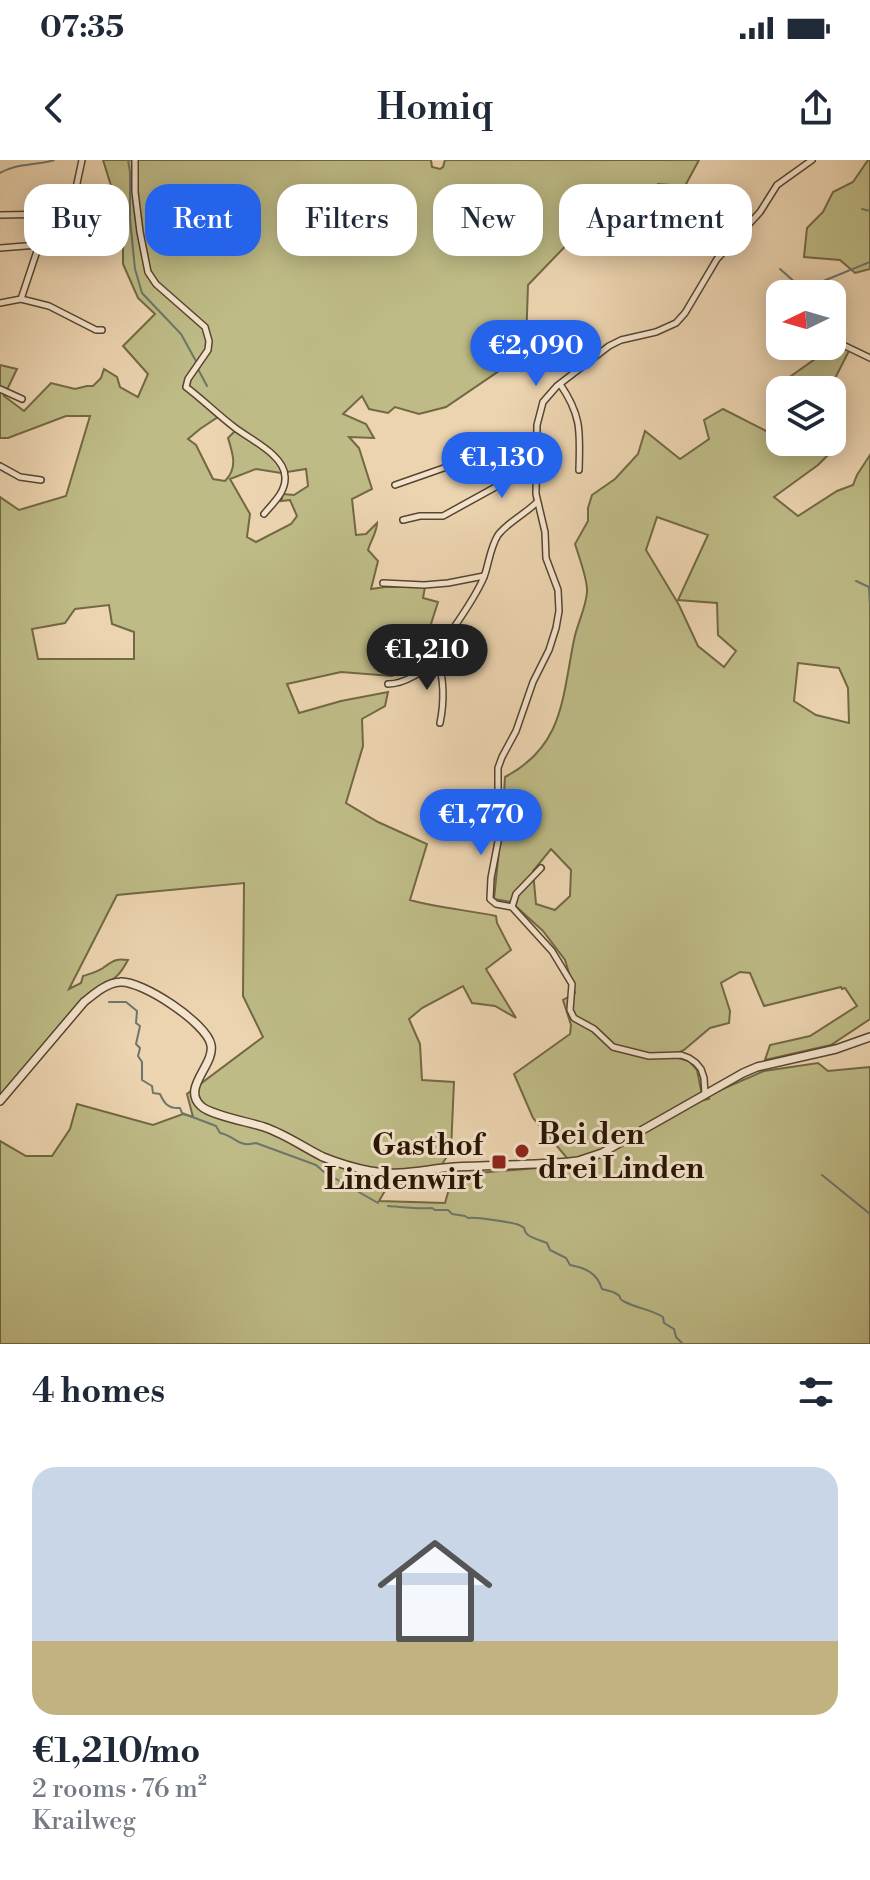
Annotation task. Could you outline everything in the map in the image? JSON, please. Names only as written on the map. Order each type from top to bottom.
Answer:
[{"type":"street","points":[[77,184],[82,160]]},
{"type":"street","points":[[135,160],[135,192],[148,272],[156,284],[205,327],[209,341],[208,350],[186,387],[233,427],[267,449],[285,473],[283,490],[264,514]]},
{"type":"street","points":[[705,1094],[701,1069],[689,1058],[681,1055],[649,1056],[613,1047],[594,1029],[574,1018],[570,1010],[572,984],[546,943],[512,907],[496,904],[490,899],[500,831],[498,768],[549,650],[559,611],[558,590],[546,558],[545,532],[537,502],[537,425],[543,402],[560,384],[609,346],[676,323],[717,259],[760,212],[777,185],[812,160]]},
{"type":"street","points":[[0,215],[24,214]]},
{"type":"street","points":[[0,248],[24,246]]},
{"type":"street","points":[[21,299],[35,256]]},
{"type":"street","points":[[0,303],[21,299],[49,306],[96,330],[102,330]]},
{"type":"street","points":[[846,346],[870,358]]},
{"type":"street","points":[[560,384],[572,400],[580,428],[579,470]]},
{"type":"street","points":[[0,389],[22,399]]},
{"type":"street","points":[[395,485],[490,449],[537,443]]},
{"type":"street","points":[[0,466],[20,477],[41,480]]},
{"type":"street","points":[[403,520],[443,516],[501,484],[537,470]]},
{"type":"street","points":[[388,684],[397,684],[417,674],[436,658],[476,594],[498,536],[537,502]]},
{"type":"street","points":[[383,583],[424,585],[484,576]]},
{"type":"street","points":[[436,658],[441,683],[440,723]]},
{"type":"street","points":[[512,907],[516,894],[541,868]]},
{"type":"street","points":[[0,1101],[84,1002],[111,983],[123,981],[140,986],[169,1003],[204,1031],[210,1040],[210,1058],[194,1092],[201,1106],[266,1128],[324,1157],[373,1172],[578,1161],[602,1153],[729,1079],[757,1067],[812,1055],[870,1037]]},
{"type":"shaded area","points":[[103,160],[431,160],[432,167],[440,169],[445,160],[699,160],[686,184],[559,184],[559,253],[528,285],[526,345],[518,358],[446,407],[419,414],[395,407],[388,413],[369,409],[362,396],[343,414],[366,424],[374,438],[349,437],[359,448],[372,489],[352,499],[356,535],[366,534],[377,523],[368,550],[378,561],[371,589],[425,587],[423,598],[438,602],[425,650],[396,658],[392,676],[341,672],[287,684],[299,713],[388,692],[385,706],[362,719],[363,746],[346,803],[378,822],[427,844],[410,900],[496,916],[511,950],[486,969],[516,1018],[495,1006],[472,1003],[463,986],[422,1008],[409,1019],[420,1044],[422,1080],[454,1082],[451,1150],[434,1177],[386,1189],[379,1201],[445,1203],[453,1175],[573,1165],[533,1118],[514,1074],[570,1034],[571,1025],[563,1000],[575,993],[565,960],[543,931],[511,902],[494,899],[505,777],[539,751],[550,735],[562,701],[587,592],[575,544],[588,521],[592,495],[615,479],[638,454],[645,431],[680,459],[709,439],[704,420],[723,409],[766,431],[766,456],[827,456],[774,497],[798,516],[837,491],[853,485],[870,455],[870,1019],[831,1045],[765,1060],[770,1045],[810,1036],[857,1006],[845,988],[841,987],[764,1006],[750,973],[740,972],[721,983],[730,1011],[729,1023],[710,1028],[684,1050],[671,1056],[689,1061],[697,1070],[703,1100],[764,1071],[818,1063],[828,1071],[870,1067],[870,1344],[0,1344],[0,1141],[26,1156],[52,1156],[70,1129],[77,1104],[153,1125],[183,1114],[193,1117],[187,1094],[263,1037],[243,996],[244,883],[117,895],[69,989],[81,983],[83,976],[114,961],[128,960],[115,977],[89,993],[0,1097],[0,497],[19,510],[66,496],[90,416],[66,416],[8,438],[0,438],[0,365],[17,369],[4,396],[24,411],[51,383],[75,389],[93,386],[104,369],[117,377],[120,387],[138,397],[148,374],[123,346],[155,314],[138,298],[123,264],[123,256],[129,256],[129,184],[110,184]],"holes":[[[218,417],[235,431],[228,438],[233,466],[225,481],[213,479],[196,445],[188,439]],[[256,469],[281,473],[306,469],[308,486],[294,495],[283,494],[281,501],[290,500],[297,516],[291,524],[256,542],[247,537],[250,514],[230,479]],[[657,517],[708,535],[678,600],[717,603],[718,635],[736,651],[724,667],[698,646],[679,605],[646,550]],[[109,605],[112,624],[134,632],[134,659],[38,659],[32,629],[65,623],[75,609]],[[798,663],[839,668],[848,688],[849,723],[816,715],[794,701]],[[551,849],[571,870],[570,896],[555,910],[536,904],[533,871]]]},
{"type":"shaded area","points":[[868,160],[870,269],[855,273],[840,260],[804,257],[807,228],[823,212],[833,192],[853,182]]},
{"type":"shaded area","points":[[814,360],[844,360],[836,376],[791,376]]},
{"type":"waterway","points":[[0,173],[54,160]]},
{"type":"waterway","points":[[128,160],[135,269],[142,293],[181,334],[197,363]]},
{"type":"waterway","points":[[862,209],[870,211]]},
{"type":"waterway","points":[[780,269],[797,284],[816,284],[870,262]]},
{"type":"waterway","points":[[198,369],[207,386]]},
{"type":"waterway","points":[[856,581],[869,587]]},
{"type":"waterway","points":[[869,587],[870,606]]},
{"type":"waterway","points":[[109,1002],[126,1002],[137,1011],[136,1023],[140,1026],[136,1044],[140,1048],[138,1056],[142,1062],[142,1080],[152,1086],[153,1093],[160,1094],[167,1105],[216,1126],[220,1133],[240,1143],[256,1143],[316,1165],[378,1203]]},
{"type":"waterway","points":[[822,1175],[870,1214]]},
{"type":"waterway","points":[[388,1206],[448,1210],[468,1218],[519,1225],[528,1235],[547,1243],[550,1250],[566,1258],[570,1265],[590,1272],[602,1289],[663,1317],[664,1323],[674,1329],[676,1337],[683,1344]]},
{"type":"place","name":"Bei den drei Linden","points":[[522,1151]]},
{"type":"place","name":"Gasthof Lindenwirt","points":[[499,1162]]}]
